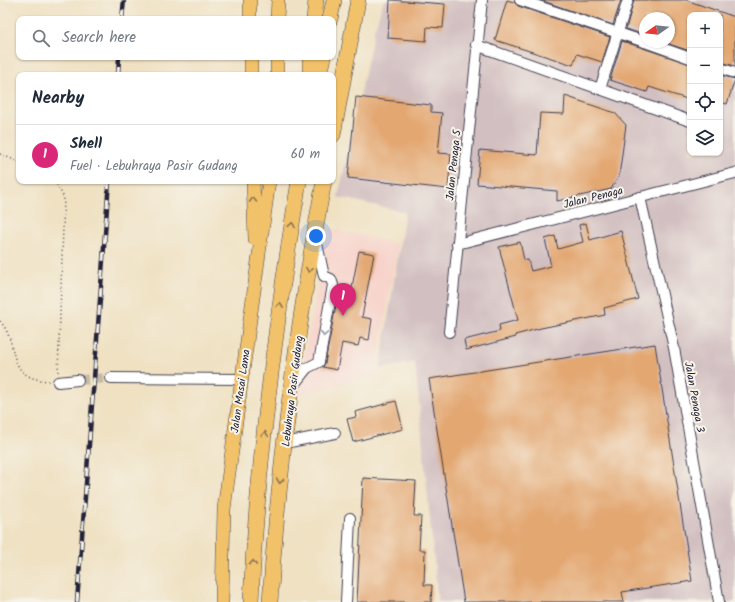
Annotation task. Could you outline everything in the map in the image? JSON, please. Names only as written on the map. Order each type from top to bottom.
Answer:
[{"type":"highway","points":[[314,16],[316,0]]},
{"type":"highway","points":[[331,16],[334,0]]},
{"type":"highway","points":[[336,118],[358,0]]},
{"type":"highway","points":[[345,69],[367,0]]},
{"type":"highway","points":[[310,60],[310,72]]},
{"type":"highway","points":[[320,72],[322,60]]},
{"type":"highway","name":"Lebuhraya Pasir Gudang","points":[[251,602],[253,551],[270,386],[284,277],[299,184]]},
{"type":"highway","name":"Lebuhraya Pasir Gudang","points":[[270,602],[273,553],[290,388],[323,184]]},
{"type":"main road","points":[[250,0],[250,16]]},
{"type":"main road","points":[[278,0],[278,16]]},
{"type":"main road","points":[[251,60],[251,72]]},
{"type":"main road","points":[[277,60],[277,72]]},
{"type":"main road","points":[[253,184],[258,267]]},
{"type":"main road","name":"Jalan Masai Lama","points":[[222,602],[224,508],[258,267],[268,184]]},
{"type":"street","name":"Jalan Penaga 5","points":[[449,332],[476,45],[482,0]]},
{"type":"street","points":[[520,0],[639,40]]},
{"type":"street","points":[[600,89],[628,0]]},
{"type":"street","points":[[476,45],[687,120]]},
{"type":"street","points":[[662,48],[687,57]]},
{"type":"street","points":[[723,69],[735,74]]},
{"type":"street","name":"Jalan Penaga","points":[[457,244],[735,173]]},
{"type":"street","name":"Jalan Penaga 3","points":[[640,197],[674,348],[719,602]]},
{"type":"street","points":[[290,388],[307,368],[319,362],[333,286],[330,279],[324,276],[315,232]]},
{"type":"street","points":[[111,378],[241,379]]},
{"type":"street","points":[[58,382],[78,380]]},
{"type":"street","points":[[285,443],[335,433]]},
{"type":"street","points":[[346,602],[350,518]]},
{"type":"path","points":[[0,154],[16,161]]},
{"type":"path","points":[[0,320],[5,326],[14,357],[26,376],[35,380],[58,382],[64,198],[56,184]]},
{"type":"shaded area","points":[[384,0],[735,0],[735,602],[438,602],[415,362],[380,369],[405,212],[338,197],[374,31]]},
{"type":"shaded area","points":[[327,228],[398,244],[375,375],[298,395]]},
{"type":"building","points":[[390,0],[445,4],[443,28],[427,27],[426,41],[388,38]]},
{"type":"building","points":[[507,0],[514,2],[518,6],[610,37],[602,62],[577,54],[573,65],[495,40]]},
{"type":"building","points":[[540,0],[621,0],[613,25]]},
{"type":"building","points":[[634,0],[686,0],[721,12],[687,12],[687,50],[675,46],[675,12],[639,12],[639,33],[626,29]]},
{"type":"building","points":[[723,13],[735,17],[735,66],[723,63]]},
{"type":"building","points":[[622,41],[687,63],[687,99],[649,87],[647,92],[610,80]]},
{"type":"building","points":[[723,76],[735,79],[727,104],[723,103]]},
{"type":"building","points":[[565,96],[615,113],[626,125],[619,176],[611,189],[557,201],[557,191],[477,184],[480,150],[537,155],[540,113],[564,114]]},
{"type":"building","points":[[356,97],[431,105],[431,112],[442,113],[438,153],[451,154],[448,189],[348,178]]},
{"type":"building","points":[[586,223],[590,240],[621,231],[638,299],[604,308],[605,315],[541,328],[515,335],[516,337],[466,350],[464,340],[500,331],[499,325],[518,320],[499,247],[520,242],[524,260],[528,260],[531,271],[551,266],[545,239],[555,236],[558,249],[583,242],[579,225]]},
{"type":"building","points":[[359,251],[374,254],[362,317],[372,319],[369,340],[360,338],[358,346],[342,343],[337,370],[323,367],[336,305],[348,308]]},
{"type":"building","points":[[655,344],[692,581],[622,592],[624,602],[464,602],[429,379]]},
{"type":"building","points":[[396,401],[403,429],[353,442],[347,419],[356,417],[355,412]]},
{"type":"building","points":[[363,478],[416,481],[414,516],[421,516],[419,550],[425,550],[424,585],[432,585],[431,602],[357,602]]},
{"type":"tunnel","points":[[78,380],[111,378]]},
{"type":"railway","points":[[122,16],[124,0]]},
{"type":"railway","points":[[118,72],[119,60]]},
{"type":"railway","points":[[77,602],[109,184]]},
{"type":"place","name":"Shell","points":[[343,316]]}]
